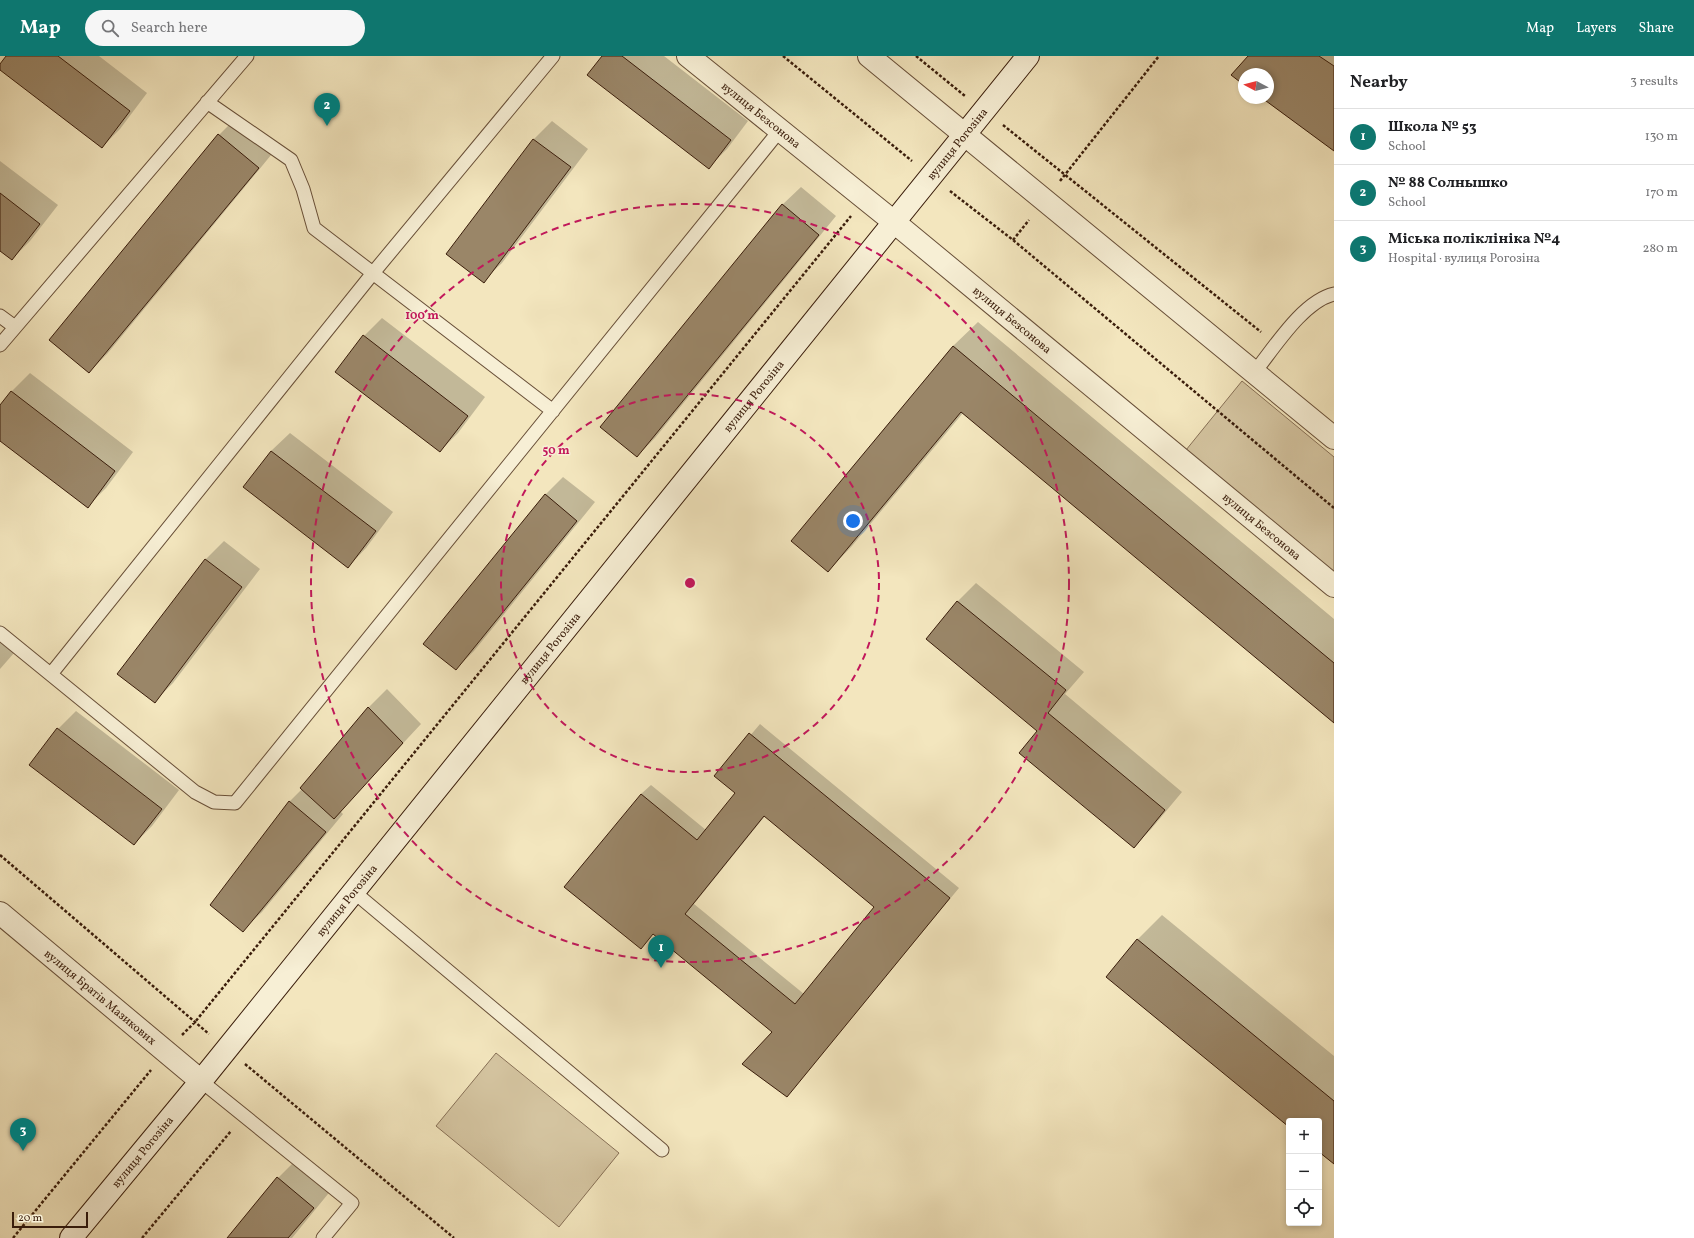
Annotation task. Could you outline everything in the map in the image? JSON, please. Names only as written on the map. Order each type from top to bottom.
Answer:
[{"type":"street","name":"вулиця Безсонова","points":[[688,56],[894,222],[1334,586]]},
{"type":"street","points":[[869,56],[1334,438]]},
{"type":"street","name":"вулиця Рогозіна","points":[[71,1238],[201,1081],[1028,56]]},
{"type":"street","name":"вулиця Братів Мазикових","points":[[0,913],[201,1081]]},
{"type":"lane","points":[[0,345],[247,56]]},
{"type":"lane","points":[[51,674],[373,273],[553,56]]},
{"type":"lane","points":[[207,102],[291,160],[303,189],[314,228],[553,411]]},
{"type":"lane","points":[[0,633],[195,792],[214,802],[235,803],[780,130]]},
{"type":"lane","points":[[1254,373],[1276,345],[1302,316],[1323,296],[1334,294]]},
{"type":"lane","points":[[0,316],[15,327]]},
{"type":"lane","points":[[354,892],[662,1150]]},
{"type":"lane","points":[[201,1081],[352,1204],[323,1238]]},
{"type":"path","points":[[783,56],[931,176],[1013,240],[1334,508]]},
{"type":"path","points":[[916,56],[1066,174],[1276,345]]},
{"type":"path","points":[[1013,240],[1159,56]]},
{"type":"path","points":[[12,1238],[166,1052],[196,1022],[865,199]]},
{"type":"path","points":[[142,1238],[244,1116]]},
{"type":"shaded area","points":[[1242,381],[1334,457],[1334,573],[1186,450]]},
{"type":"shaded area","points":[[496,1053],[619,1153],[559,1227],[436,1126]]},
{"type":"building","points":[[6,56],[58,56],[130,111],[102,148],[0,70],[0,64]]},
{"type":"building","points":[[602,56],[622,56],[731,140],[709,169],[587,75]]},
{"type":"building","points":[[1248,56],[1319,56],[1334,66],[1334,151],[1270,104],[1274,104],[1274,68],[1238,68],[1238,80],[1231,75]]},
{"type":"building","points":[[218,134],[259,168],[89,373],[49,340]]},
{"type":"building","points":[[533,139],[571,167],[484,283],[446,254]]},
{"type":"building","points":[[0,193],[40,224],[12,260],[0,251]]},
{"type":"building","points":[[782,204],[819,235],[637,457],[600,427]]},
{"type":"building","points":[[363,335],[468,416],[440,452],[335,372]]},
{"type":"building","points":[[953,346],[1334,663],[1334,723],[961,412],[828,572],[791,541]]},
{"type":"building","points":[[11,391],[115,471],[88,508],[0,441],[0,405]]},
{"type":"building","points":[[271,451],[376,531],[348,568],[243,487]]},
{"type":"building","points":[[545,494],[577,521],[456,670],[423,644]]},
{"type":"building","points":[[205,559],[242,587],[155,703],[117,674]]},
{"type":"building","points":[[957,601],[1066,690],[1048,713],[1165,810],[1134,848],[1019,753],[1037,731],[926,639]]},
{"type":"building","points":[[368,707],[403,743],[334,819],[300,788]]},
{"type":"building","points":[[57,728],[162,809],[134,845],[29,765]]},
{"type":"building","points":[[749,733],[950,898],[787,1097],[742,1064],[772,1032],[653,934],[641,949],[564,887],[641,794],[697,840],[735,793],[714,776]],"holes":[[[764,816],[874,907],[795,1004],[685,914]]]},
{"type":"building","points":[[289,801],[326,832],[243,932],[210,905]]},
{"type":"building","points":[[1137,939],[1334,1101],[1334,1164],[1322,1154],[1322,1118],[1286,1118],[1286,1125],[1106,977]]},
{"type":"building","points":[[277,1177],[314,1208],[288,1238],[227,1238]]},
{"type":"place","name":"№ 88 Солнышко","points":[[327,126]]},
{"type":"place","name":"Школа № 53","points":[[661,968]]},
{"type":"place","name":"Міська поліклініка №4","points":[[23,1151]]}]
